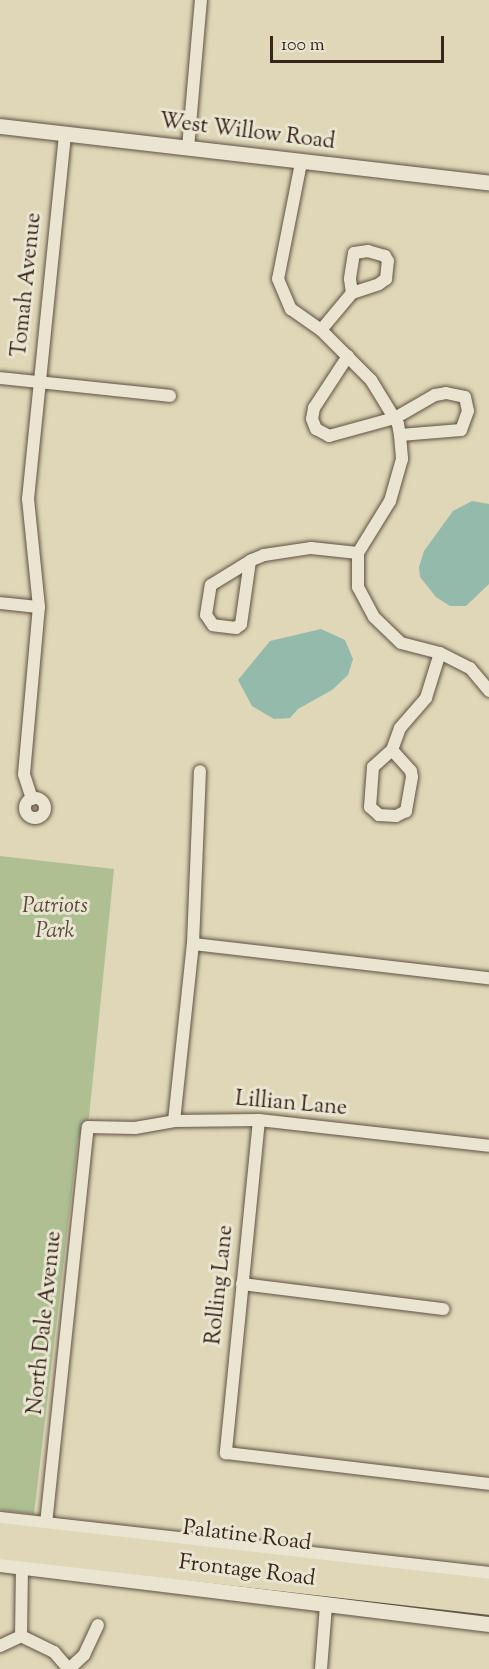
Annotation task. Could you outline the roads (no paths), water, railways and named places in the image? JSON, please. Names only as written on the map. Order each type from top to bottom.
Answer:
[{"type":"highway","points":[[0,1526],[132,1548]]},
{"type":"highway","name":"Palatine Road","points":[[0,1533],[489,1589]]},
{"type":"highway","name":"Palatine Road","points":[[0,1549],[489,1605]]},
{"type":"street","points":[[188,148],[201,0]]},
{"type":"street","name":"West Willow Road","points":[[0,126],[301,163],[489,183]]},
{"type":"street","name":"Tomah Avenue","points":[[32,800],[24,774],[39,607],[28,499],[65,133]]},
{"type":"street","points":[[301,163],[278,279],[291,309],[321,330],[371,380],[395,418],[400,435],[402,459],[390,501],[358,553],[358,587],[374,617],[401,643],[440,652],[470,668],[489,690]]},
{"type":"street","points":[[321,330],[352,293]]},
{"type":"street","points":[[348,356],[314,408],[312,420],[316,429],[329,436],[340,435],[395,418],[421,402],[446,393],[465,397],[468,404],[465,426],[461,430],[400,435]]},
{"type":"street","points":[[0,378],[170,396]]},
{"type":"street","points":[[250,561],[241,624],[236,628],[213,625],[206,615],[211,585],[250,561],[264,555],[311,548],[358,553]]},
{"type":"street","points":[[0,603],[39,607]]},
{"type":"street","points":[[392,750],[411,771],[412,777],[406,812],[396,816],[373,812],[369,802],[373,767],[392,750],[400,728],[426,698],[440,652]]},
{"type":"street","points":[[174,1121],[193,944],[200,771]]},
{"type":"street","points":[[193,944],[489,978]]},
{"type":"street","name":"Lillian Lane","points":[[88,1127],[135,1128],[174,1121],[259,1120],[489,1146]]},
{"type":"street","name":"Rolling Lane","points":[[259,1120],[226,1453],[489,1484]]},
{"type":"street","name":"North Dale Avenue","points":[[46,1524],[88,1127]]},
{"type":"street","points":[[242,1284],[443,1309]]},
{"type":"street","name":"Frontage Road","points":[[0,1519],[489,1574]]},
{"type":"street","name":"Frontage Road","points":[[0,1563],[489,1624]]},
{"type":"street","points":[[21,1636],[22,1566]]},
{"type":"street","points":[[321,1669],[326,1605]]},
{"type":"street","points":[[21,1636],[54,1652],[69,1669],[84,1655],[98,1625]]},
{"type":"street","points":[[0,1646],[21,1636]]},
{"type":"park label","name":"Patriots Park","points":[[55,920]]}]
